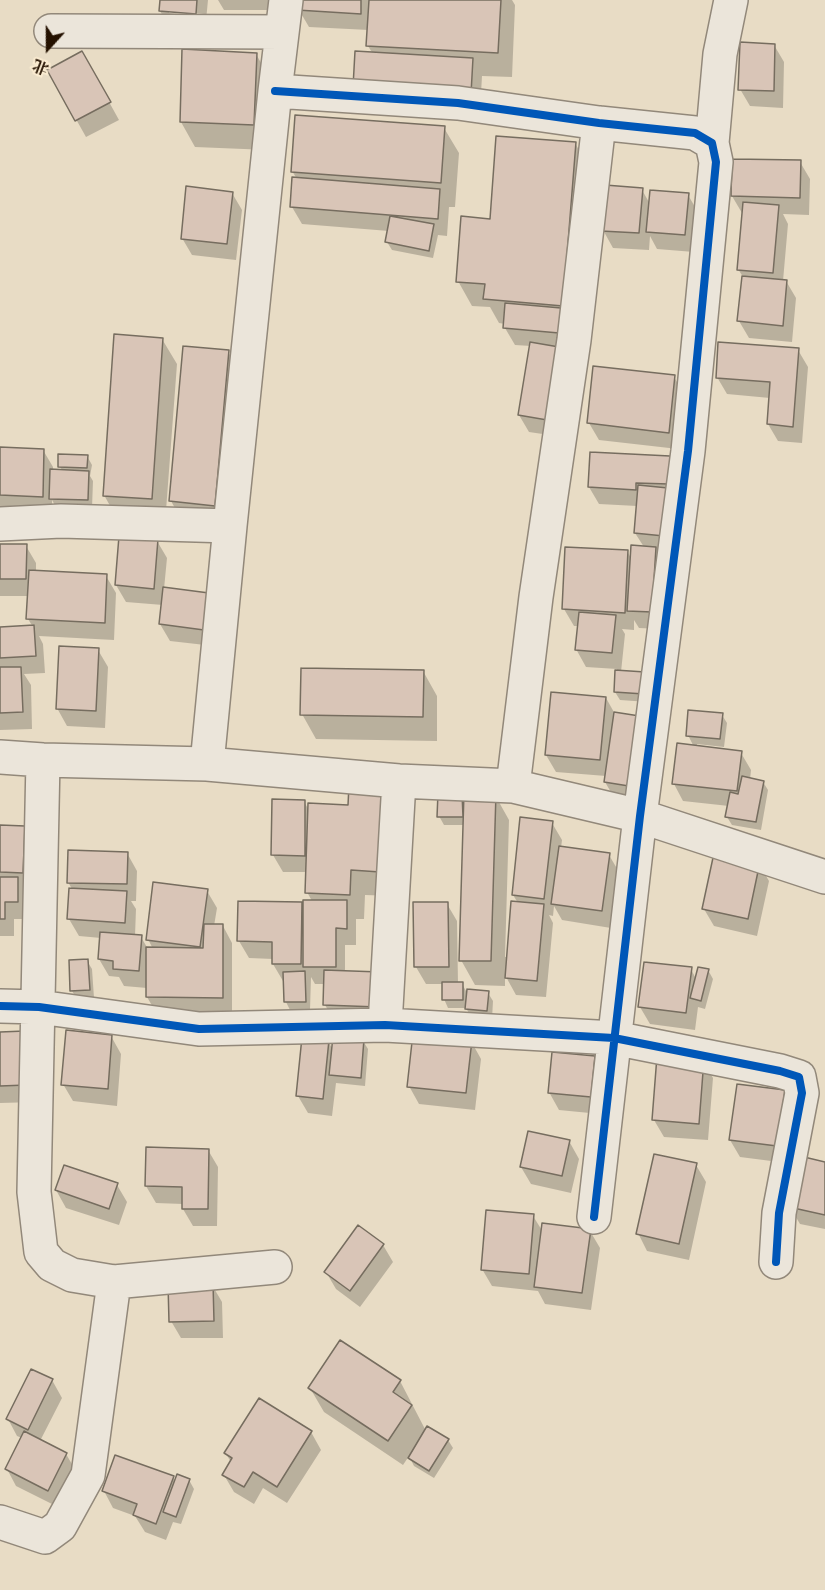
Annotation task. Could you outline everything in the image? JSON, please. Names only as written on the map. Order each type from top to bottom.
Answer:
[{"type":"street","points":[[594,1217],[640,816],[688,451],[717,162],[712,143],[720,54],[731,0]]},
{"type":"street","points":[[51,32],[284,16],[274,91],[207,764]]},
{"type":"street","points":[[274,91],[458,103],[598,123],[695,133],[712,143]]},
{"type":"street","points":[[513,786],[536,597],[573,340],[598,123]]},
{"type":"street","points":[[0,524],[61,521],[230,526]]},
{"type":"street","points":[[0,757],[207,764],[399,781],[513,786],[640,816],[825,877]]},
{"type":"street","points":[[43,760],[34,1192],[41,1252],[52,1265],[72,1275],[114,1282],[275,1267]]},
{"type":"street","points":[[386,1025],[399,781]]},
{"type":"street","points":[[0,1006],[39,1007],[199,1029],[386,1025],[614,1038],[780,1071],[799,1077],[802,1093],[779,1213],[776,1262]]},
{"type":"street","points":[[0,1522],[45,1537],[60,1526],[88,1475],[114,1282]]},
{"type":"building","points":[[160,0],[197,0],[196,14],[159,11]]},
{"type":"building","points":[[298,0],[361,0],[361,14],[297,10]]},
{"type":"building","points":[[369,0],[501,0],[498,53],[366,46]]},
{"type":"building","points":[[740,42],[775,44],[774,91],[738,90]]},
{"type":"building","points":[[182,49],[257,53],[254,125],[180,122]]},
{"type":"building","points":[[82,51],[111,102],[75,121],[47,70]]},
{"type":"building","points":[[355,51],[473,58],[471,94],[353,87]]},
{"type":"building","points":[[295,115],[445,126],[441,183],[291,172]]},
{"type":"building","points":[[496,136],[576,142],[563,306],[483,299],[485,284],[456,282],[461,216],[490,219]]},
{"type":"building","points":[[732,159],[801,160],[800,198],[731,196]]},
{"type":"building","points":[[292,177],[440,189],[438,219],[290,207]]},
{"type":"building","points":[[605,185],[643,188],[639,233],[601,231]]},
{"type":"building","points":[[186,186],[233,192],[227,244],[181,239]]},
{"type":"building","points":[[650,190],[689,193],[685,235],[646,232]]},
{"type":"building","points":[[743,202],[779,205],[773,273],[737,270]]},
{"type":"building","points":[[390,216],[434,224],[429,251],[385,242]]},
{"type":"building","points":[[742,276],[787,280],[783,326],[737,321]]},
{"type":"building","points":[[505,303],[561,308],[559,333],[503,328]]},
{"type":"building","points":[[114,334],[163,338],[152,499],[103,496]]},
{"type":"building","points":[[530,342],[565,348],[553,421],[518,415]]},
{"type":"building","points":[[718,342],[799,348],[793,427],[767,424],[770,382],[716,378]]},
{"type":"building","points":[[183,346],[229,350],[215,506],[169,501]]},
{"type":"building","points":[[593,366],[675,375],[669,433],[587,423]]},
{"type":"building","points":[[0,447],[44,449],[43,497],[0,495]]},
{"type":"building","points":[[590,452],[670,456],[669,484],[636,483],[636,490],[588,487]]},
{"type":"building","points":[[58,454],[88,455],[87,468],[58,467]]},
{"type":"building","points":[[50,469],[89,471],[88,500],[49,499]]},
{"type":"building","points":[[638,485],[668,488],[664,536],[634,533]]},
{"type":"building","points":[[119,536],[158,539],[154,589],[115,585]]},
{"type":"building","points":[[0,544],[27,544],[26,579],[0,579]]},
{"type":"building","points":[[631,545],[656,547],[652,612],[627,611]]},
{"type":"building","points":[[565,547],[628,550],[625,613],[562,609]]},
{"type":"building","points":[[29,570],[107,574],[105,623],[26,619]]},
{"type":"building","points":[[163,587],[209,593],[204,630],[159,624]]},
{"type":"building","points":[[579,612],[616,615],[612,653],[575,650]]},
{"type":"building","points":[[34,625],[36,656],[0,658],[0,627]]},
{"type":"building","points":[[59,646],[99,648],[96,711],[56,709]]},
{"type":"building","points":[[0,667],[21,667],[23,712],[0,713]]},
{"type":"building","points":[[301,668],[424,670],[423,717],[300,715]]},
{"type":"building","points":[[615,670],[645,672],[644,694],[614,692]]},
{"type":"building","points":[[551,692],[606,697],[600,760],[545,755]]},
{"type":"building","points":[[688,710],[723,713],[720,739],[686,736]]},
{"type":"building","points":[[614,712],[646,717],[635,787],[604,782]]},
{"type":"building","points":[[677,743],[742,751],[737,791],[672,784]]},
{"type":"building","points":[[742,776],[764,781],[756,822],[725,817],[730,792],[738,794]]},
{"type":"building","points":[[349,785],[384,787],[380,872],[351,870],[350,895],[305,893],[308,803],[348,805]]},
{"type":"building","points":[[464,792],[496,793],[491,961],[459,961]]},
{"type":"building","points":[[438,793],[462,793],[463,817],[437,817]]},
{"type":"building","points":[[272,799],[305,800],[305,856],[271,855]]},
{"type":"building","points":[[520,817],[553,821],[544,899],[512,895]]},
{"type":"building","points":[[0,825],[25,826],[23,873],[0,872]]},
{"type":"building","points":[[559,846],[610,853],[602,911],[551,904]]},
{"type":"building","points":[[68,850],[128,852],[127,884],[67,883]]},
{"type":"building","points":[[714,853],[760,862],[748,919],[702,909]]},
{"type":"building","points":[[0,877],[18,877],[18,902],[5,902],[5,919],[0,919]]},
{"type":"building","points":[[153,882],[208,889],[200,947],[146,940]]},
{"type":"building","points":[[69,888],[127,891],[125,923],[67,919]]},
{"type":"building","points":[[303,900],[347,900],[347,929],[336,928],[336,967],[303,967]]},
{"type":"building","points":[[238,901],[302,902],[301,964],[272,964],[272,942],[237,941]]},
{"type":"building","points":[[511,901],[544,904],[537,981],[505,978]]},
{"type":"building","points":[[413,902],[448,902],[449,967],[414,967]]},
{"type":"building","points":[[204,924],[223,924],[223,998],[146,997],[146,947],[203,948]]},
{"type":"building","points":[[100,932],[142,935],[139,971],[113,969],[113,961],[98,959]]},
{"type":"building","points":[[88,959],[90,990],[70,991],[69,960]]},
{"type":"building","points":[[644,962],[692,967],[686,1013],[638,1007]]},
{"type":"building","points":[[698,967],[709,969],[701,1001],[690,998]]},
{"type":"building","points":[[324,970],[380,972],[378,1007],[323,1005]]},
{"type":"building","points":[[305,971],[306,1002],[284,1002],[283,972]]},
{"type":"building","points":[[442,982],[463,982],[463,1000],[442,1000]]},
{"type":"building","points":[[467,989],[489,991],[487,1011],[465,1009]]},
{"type":"building","points":[[66,1030],[112,1035],[108,1089],[61,1085]]},
{"type":"building","points":[[25,1031],[27,1085],[0,1086],[0,1032]]},
{"type":"building","points":[[413,1033],[472,1040],[466,1093],[407,1087]]},
{"type":"building","points":[[333,1036],[364,1039],[361,1078],[329,1075]]},
{"type":"building","points":[[302,1037],[329,1040],[323,1099],[296,1096]]},
{"type":"building","points":[[552,1052],[595,1056],[591,1097],[548,1093]]},
{"type":"building","points":[[657,1056],[704,1059],[699,1124],[652,1120]]},
{"type":"building","points":[[737,1084],[785,1090],[777,1146],[729,1140]]},
{"type":"building","points":[[528,1131],[570,1140],[562,1176],[520,1167]]},
{"type":"building","points":[[146,1147],[209,1149],[208,1209],[182,1209],[182,1187],[145,1186]]},
{"type":"building","points":[[654,1154],[697,1163],[679,1244],[636,1234]]},
{"type":"building","points":[[800,1156],[825,1162],[825,1215],[789,1207]]},
{"type":"building","points":[[64,1165],[118,1183],[109,1209],[55,1190]]},
{"type":"building","points":[[486,1210],[534,1214],[529,1274],[481,1270]]},
{"type":"building","points":[[542,1223],[591,1229],[582,1293],[534,1287]]},
{"type":"building","points":[[358,1225],[384,1244],[350,1291],[324,1272]]},
{"type":"building","points":[[213,1283],[214,1321],[169,1322],[168,1284]]},
{"type":"building","points":[[340,1340],[401,1380],[393,1392],[412,1405],[388,1441],[308,1388]]},
{"type":"building","points":[[31,1369],[53,1379],[28,1430],[6,1419]]},
{"type":"building","points":[[259,1398],[312,1431],[277,1487],[253,1472],[244,1487],[222,1475],[232,1458],[224,1453]]},
{"type":"building","points":[[427,1426],[449,1439],[429,1471],[408,1458]]},
{"type":"building","points":[[24,1431],[67,1453],[48,1491],[5,1469]]},
{"type":"building","points":[[115,1455],[174,1476],[156,1524],[133,1515],[137,1504],[102,1491]]},
{"type":"building","points":[[177,1474],[190,1479],[176,1517],[163,1512]]},
{"type":"cycle path","points":[[275,91],[458,103],[599,123],[695,133],[712,143],[716,162],[688,451],[640,816],[594,1217]]},
{"type":"cycle path","points":[[0,1006],[39,1007],[199,1029],[385,1025],[614,1038],[780,1071],[799,1077],[802,1093],[779,1213],[776,1262]]}]
